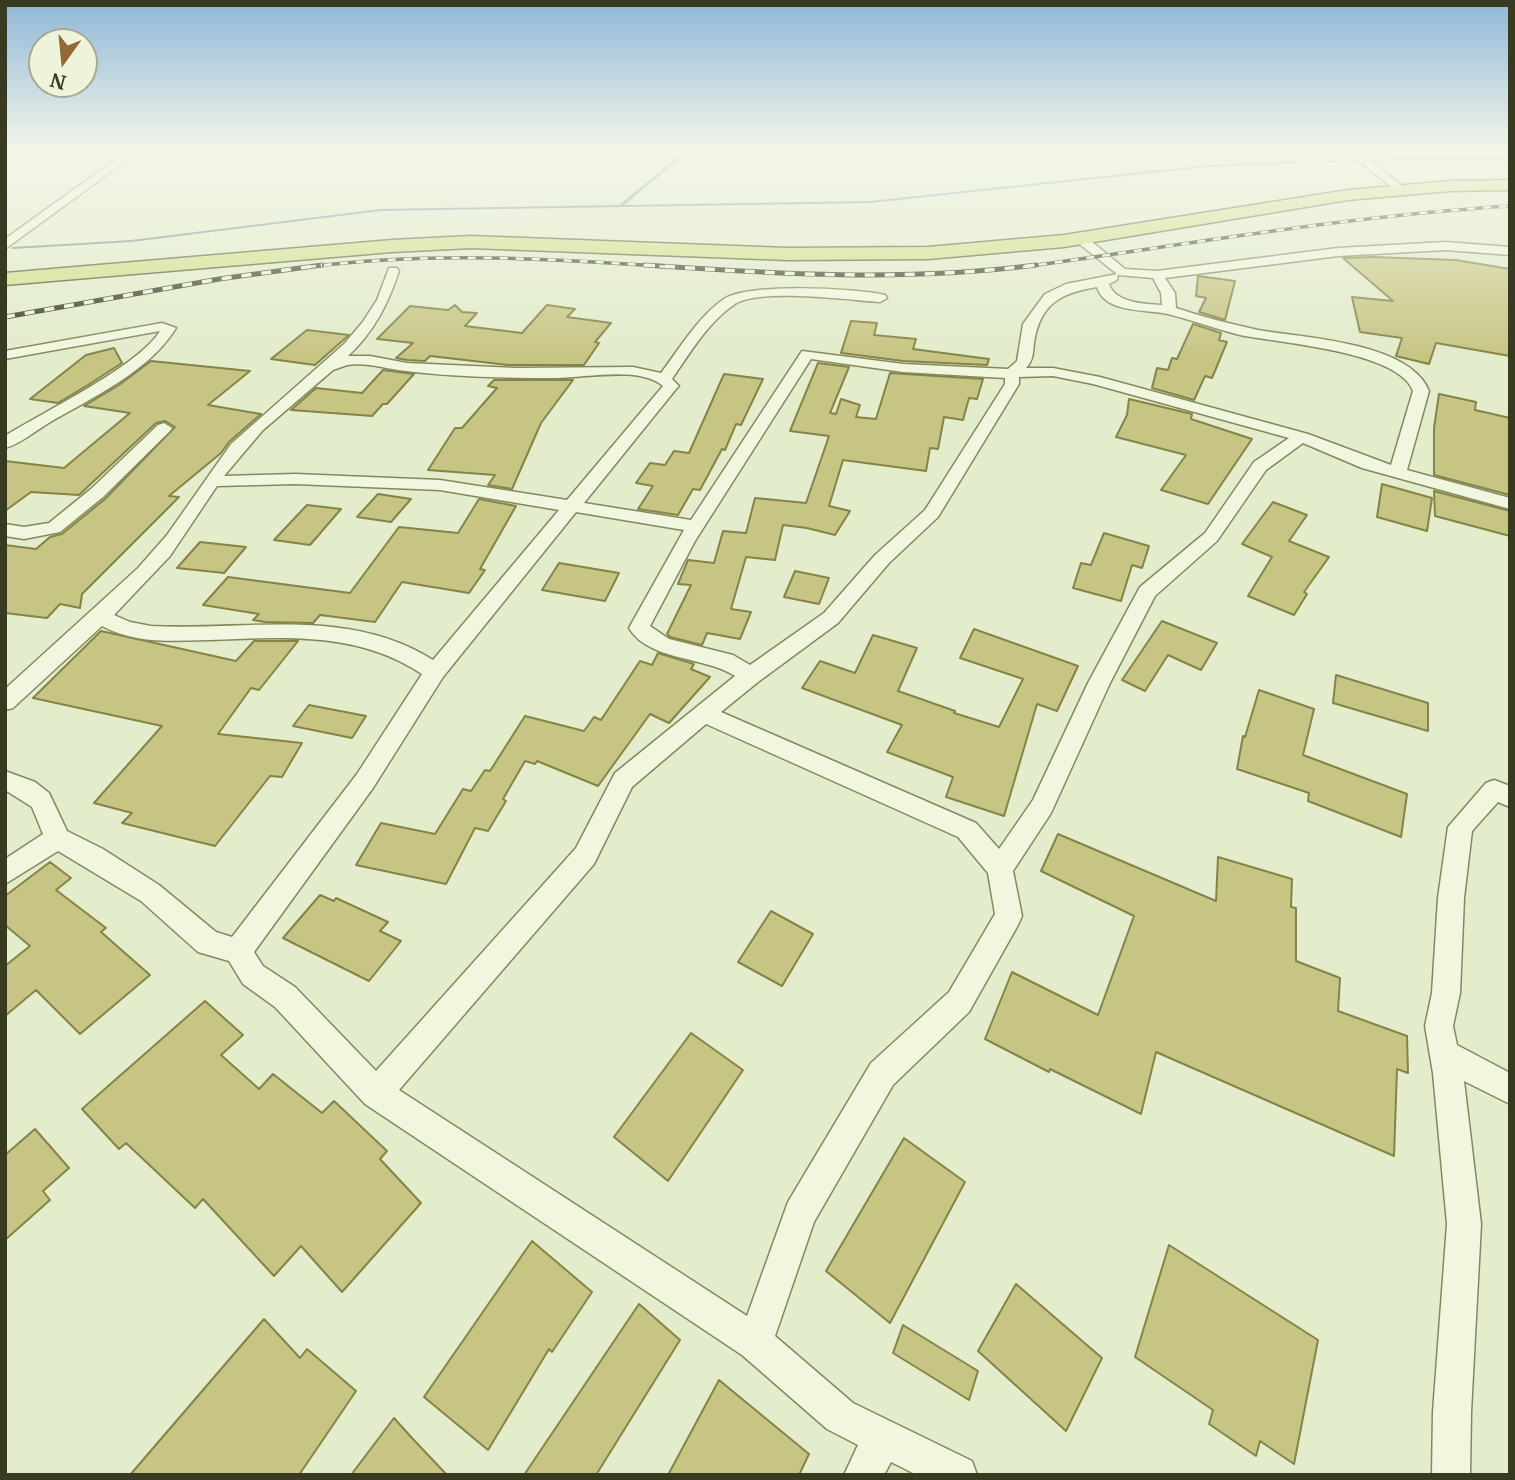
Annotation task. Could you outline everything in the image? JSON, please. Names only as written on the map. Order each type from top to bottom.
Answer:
[{"type":"highway","points":[[5,279],[392,246],[471,243],[857,255],[988,249],[1081,239],[1208,218]]},
{"type":"street","points":[[5,245],[42,218]]},
{"type":"street","points":[[1081,239],[1122,272]]},
{"type":"street","points":[[376,1093],[584,856],[623,780],[750,676],[831,618],[882,559],[932,513],[1012,384],[1012,373],[1024,362],[1030,324],[1050,297],[1071,287],[1102,282],[1122,272],[1157,275],[1338,252],[1446,246],[1510,251]]},
{"type":"street","points":[[5,702],[101,616],[164,551],[237,447],[328,367],[346,357],[388,293],[393,271]]},
{"type":"street","points":[[1157,275],[1168,293],[1169,310]]},
{"type":"street","points":[[1102,282],[1105,292],[1117,301],[1143,308],[1169,310],[1214,324],[1367,354],[1395,364],[1418,382],[1422,394],[1419,411],[1401,452],[1398,472]]},
{"type":"street","points":[[665,378],[704,326],[737,298],[767,294],[880,299]]},
{"type":"street","points":[[5,355],[162,327],[169,328],[165,338],[144,357],[5,443]]},
{"type":"street","points":[[750,676],[726,660],[663,645],[639,628],[695,526],[807,354],[903,368],[996,374],[1053,372],[1096,380],[1302,437],[1368,464],[1510,504]]},
{"type":"street","points":[[238,951],[365,781],[435,672],[671,386],[665,378],[655,374],[553,374],[405,366],[346,357]]},
{"type":"street","points":[[5,530],[24,533],[54,528],[97,492],[164,428]]},
{"type":"street","points":[[1000,869],[1042,806],[1099,683],[1147,592],[1211,537],[1260,466],[1302,437]]},
{"type":"street","points":[[212,481],[295,479],[440,485],[695,526]]},
{"type":"street","points":[[101,616],[128,630],[173,634],[291,631],[363,637],[394,646],[419,659],[435,672]]},
{"type":"street","points":[[705,714],[967,830],[1000,869],[1009,916],[959,1002],[882,1074],[800,1214],[755,1342]]},
{"type":"street","points":[[5,780],[36,794],[50,810],[57,838],[94,857],[150,893],[208,943],[238,951],[253,975],[285,997],[376,1093],[755,1342],[841,1416],[958,1475]]},
{"type":"street","points":[[1451,1475],[1452,1412],[1464,1224],[1448,1073],[1439,1026],[1446,993],[1451,898],[1460,827],[1494,790],[1510,797]]},
{"type":"street","points":[[5,873],[57,838]]},
{"type":"street","points":[[1444,1054],[1510,1089]]},
{"type":"street","points":[[863,1475],[883,1438]]},
{"type":"building","points":[[1343,258],[1456,260],[1510,269],[1510,356],[1436,343],[1429,364],[1396,356],[1402,338],[1360,332],[1352,297],[1393,301]]},
{"type":"building","points":[[1198,276],[1235,281],[1225,320],[1199,312],[1206,298],[1196,296]]},
{"type":"building","points":[[455,305],[462,312],[477,313],[465,326],[522,333],[547,305],[575,309],[567,317],[611,323],[595,342],[599,343],[584,365],[508,365],[430,356],[425,361],[407,360],[396,358],[413,343],[377,339],[410,306],[448,310]]},
{"type":"building","points":[[851,321],[877,323],[874,335],[916,339],[913,349],[989,359],[987,365],[903,361],[841,353]]},
{"type":"building","points":[[1193,324],[1221,333],[1219,340],[1227,342],[1212,378],[1205,376],[1194,400],[1152,388],[1157,368],[1168,370],[1172,358],[1177,359]]},
{"type":"building","points":[[307,330],[349,335],[315,365],[271,359]]},
{"type":"building","points":[[114,348],[122,363],[88,385],[58,403],[30,399],[86,355]]},
{"type":"building","points":[[151,361],[250,371],[208,405],[261,414],[229,442],[221,453],[169,496],[179,497],[82,594],[80,608],[60,604],[47,618],[5,613],[5,545],[36,549],[50,537],[62,534],[105,499],[175,427],[165,421],[156,423],[79,495],[31,492],[5,511],[5,461],[64,468],[130,413],[84,406]]},
{"type":"building","points":[[818,363],[849,367],[830,413],[836,414],[841,399],[860,405],[856,417],[876,419],[890,373],[983,379],[977,399],[969,398],[963,420],[944,417],[938,449],[930,448],[926,471],[843,460],[829,506],[850,511],[835,535],[783,525],[775,560],[746,557],[731,609],[751,612],[740,639],[707,633],[702,645],[670,637],[667,634],[691,585],[678,584],[688,560],[714,563],[723,531],[746,533],[755,498],[806,503],[829,436],[790,431]]},
{"type":"building","points":[[383,370],[414,374],[387,404],[383,404],[372,416],[291,410],[316,388],[362,393]]},
{"type":"building","points":[[724,374],[763,379],[741,425],[736,424],[725,450],[722,449],[700,490],[693,489],[678,515],[638,509],[653,486],[636,483],[650,463],[665,465],[674,451],[689,453]]},
{"type":"building","points":[[494,380],[573,380],[541,423],[512,489],[488,485],[495,475],[428,470],[455,428],[462,428],[497,388],[488,386]]},
{"type":"building","points":[[1439,394],[1476,402],[1475,410],[1510,418],[1510,495],[1434,475],[1434,428]]},
{"type":"building","points":[[1129,399],[1192,414],[1191,419],[1252,439],[1208,504],[1161,490],[1186,455],[1116,437],[1127,415]]},
{"type":"building","points":[[1382,484],[1432,498],[1427,531],[1377,517]]},
{"type":"building","points":[[1434,491],[1510,511],[1510,536],[1435,516]]},
{"type":"building","points":[[378,494],[411,499],[391,522],[357,517]]},
{"type":"building","points":[[479,499],[516,506],[480,569],[485,570],[469,593],[402,582],[375,622],[320,615],[313,623],[265,622],[253,620],[259,614],[203,605],[228,577],[350,593],[399,527],[458,533]]},
{"type":"building","points":[[1273,502],[1307,515],[1289,541],[1329,557],[1304,592],[1307,594],[1294,615],[1248,596],[1272,557],[1242,544]]},
{"type":"building","points":[[307,505],[341,509],[310,545],[274,540]]},
{"type":"building","points":[[1104,533],[1149,546],[1142,568],[1132,565],[1121,601],[1073,588],[1081,563],[1091,565]]},
{"type":"building","points":[[200,542],[246,547],[224,573],[177,568]]},
{"type":"building","points":[[559,563],[619,573],[605,601],[542,590]]},
{"type":"building","points":[[795,571],[829,578],[819,604],[784,597]]},
{"type":"building","points":[[1162,621],[1217,643],[1201,670],[1168,655],[1145,691],[1122,680]]},
{"type":"building","points":[[974,629],[1078,666],[1057,711],[1037,704],[1004,816],[946,797],[953,777],[887,752],[902,725],[802,688],[820,661],[855,673],[873,635],[917,648],[898,691],[999,727],[1023,679],[960,658]]},
{"type":"building","points":[[101,631],[236,661],[254,641],[298,641],[259,690],[251,688],[218,734],[302,743],[282,777],[270,776],[215,846],[122,823],[132,813],[94,803],[162,726],[33,698]]},
{"type":"building","points":[[658,653],[694,664],[691,669],[710,677],[669,723],[650,714],[598,786],[537,761],[535,764],[525,761],[488,831],[475,828],[446,884],[356,865],[381,823],[435,834],[463,789],[471,791],[485,770],[490,771],[525,716],[584,731],[594,717],[601,720],[640,661],[652,665]]},
{"type":"building","points":[[1336,675],[1428,703],[1428,731],[1333,703]]},
{"type":"building","points":[[1259,690],[1314,709],[1303,755],[1407,794],[1401,837],[1308,801],[1309,793],[1237,769],[1243,736],[1245,737]]},
{"type":"building","points":[[309,705],[366,716],[352,738],[293,726]]},
{"type":"building","points":[[1058,834],[1216,901],[1218,857],[1292,879],[1291,907],[1296,908],[1296,961],[1340,978],[1338,1011],[1407,1036],[1408,1073],[1397,1069],[1394,1156],[1156,1052],[1141,1114],[985,1039],[1012,972],[1098,1015],[1134,916],[1041,871]]},
{"type":"building","points":[[50,862],[71,878],[56,890],[106,928],[101,932],[150,975],[80,1034],[36,990],[5,1016],[5,966],[30,946],[5,925],[5,896]]},
{"type":"building","points":[[320,895],[334,901],[336,898],[388,922],[380,931],[401,941],[369,981],[283,938]]},
{"type":"building","points":[[771,911],[813,934],[782,986],[738,962]]},
{"type":"building","points":[[205,1001],[243,1035],[221,1055],[259,1089],[273,1074],[322,1113],[334,1101],[387,1151],[380,1159],[421,1203],[342,1292],[301,1246],[274,1276],[203,1199],[195,1208],[126,1143],[119,1149],[82,1109]]},
{"type":"building","points":[[691,1033],[743,1070],[668,1181],[614,1137]]},
{"type":"building","points":[[35,1129],[69,1168],[43,1191],[50,1200],[5,1240],[5,1155]]},
{"type":"building","points":[[904,1138],[965,1182],[890,1323],[826,1271]]},
{"type":"building","points":[[532,1241],[592,1292],[552,1352],[549,1349],[488,1450],[424,1397]]},
{"type":"building","points":[[1169,1245],[1318,1340],[1294,1464],[1260,1441],[1256,1456],[1209,1424],[1213,1410],[1135,1357]]},
{"type":"building","points":[[1016,1284],[1102,1358],[1066,1431],[978,1351]]},
{"type":"building","points":[[639,1304],[680,1340],[596,1475],[524,1475]]},
{"type":"building","points":[[264,1319],[300,1358],[307,1349],[356,1391],[299,1475],[130,1475]]},
{"type":"building","points":[[903,1325],[978,1371],[969,1400],[893,1353]]},
{"type":"building","points":[[719,1380],[809,1454],[799,1475],[668,1475]]},
{"type":"building","points":[[394,1418],[412,1438],[447,1475],[351,1475]]},
{"type":"waterway","points":[[13,248],[131,241],[316,218]]},
{"type":"railway","points":[[1023,267],[1379,218]]},
{"type":"railway","points":[[308,267],[443,258],[579,261],[669,267]]},
{"type":"railway","points":[[5,317],[219,279],[322,265]]},
{"type":"railway","points":[[645,265],[840,275],[938,273],[1036,265]]}]
